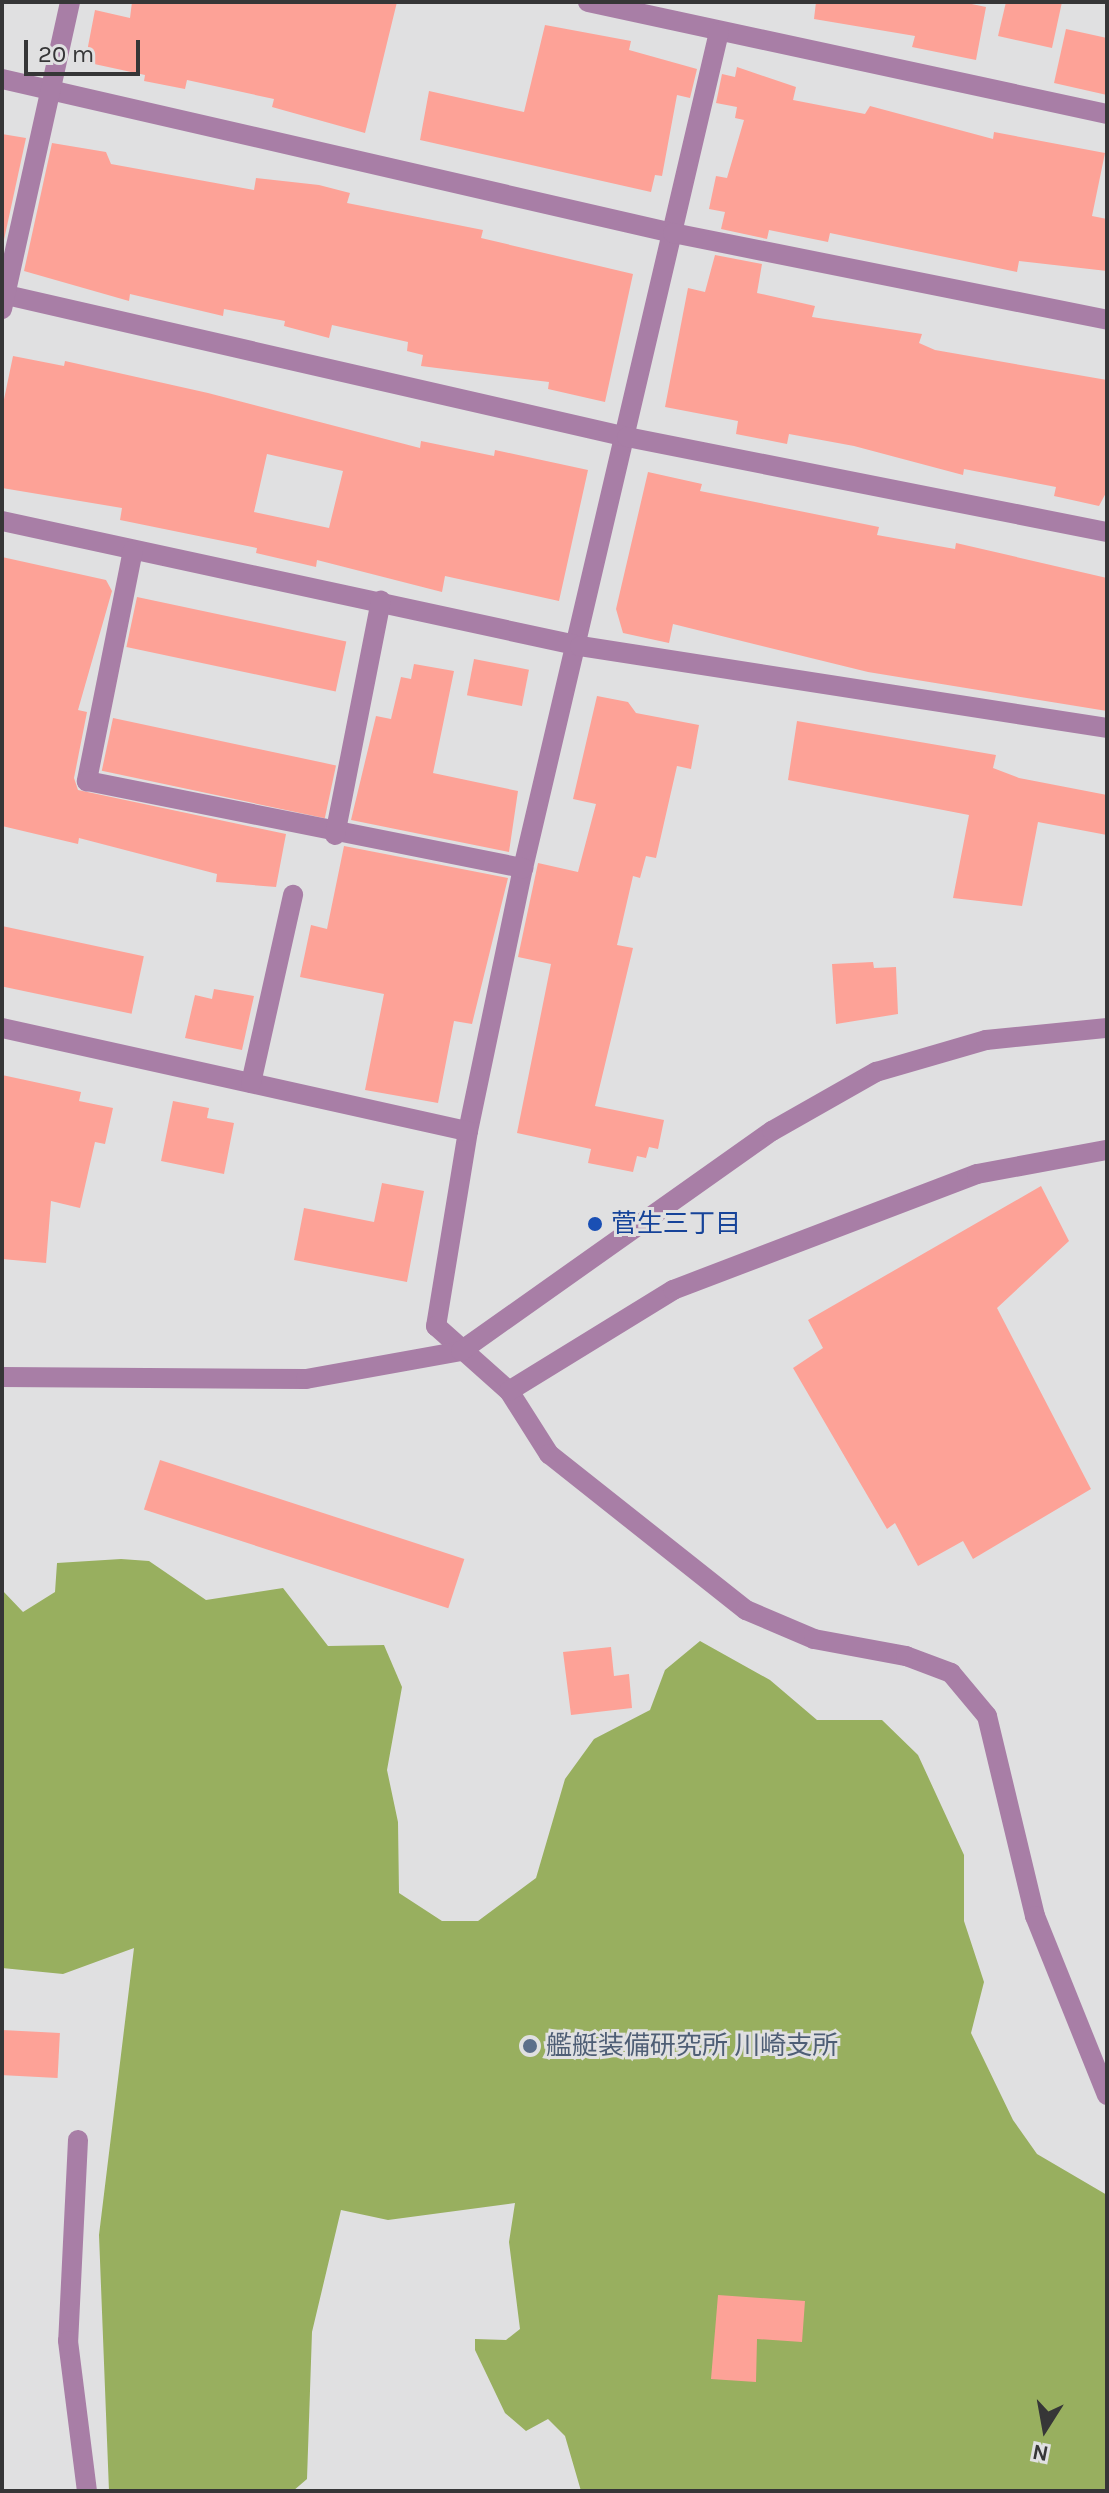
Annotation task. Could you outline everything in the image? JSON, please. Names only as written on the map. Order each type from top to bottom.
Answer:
[{"type":"street","points":[[70,2],[3,299],[627,437],[1107,532]]},
{"type":"street","points":[[588,2],[1107,114]]},
{"type":"street","points":[[719,32],[580,646],[523,868],[468,1131],[435,1322],[461,1351],[509,1391],[549,1454],[746,1610],[814,1639],[906,1656],[951,1673],[987,1716],[1035,1916],[1107,2095]]},
{"type":"street","points":[[2,79],[673,233],[1107,320]]},
{"type":"street","points":[[2,521],[381,600],[580,646],[1107,728]]},
{"type":"street","points":[[133,550],[87,781],[335,835],[523,868]]},
{"type":"street","points":[[335,835],[381,600]]},
{"type":"street","points":[[251,1083],[293,895]]},
{"type":"street","points":[[2,1028],[468,1131]]},
{"type":"street","points":[[2,1377],[306,1379],[461,1351],[772,1131],[876,1072],[986,1040],[1107,1028]]},
{"type":"street","points":[[509,1391],[673,1290],[977,1174],[1107,1150]]},
{"type":"street","points":[[78,2140],[68,2341],[87,2491]]},
{"type":"green space","name":"艦艇装備研究所 川崎支所","points":[[121,1559],[149,1561],[206,1600],[283,1588],[328,1646],[384,1645],[402,1687],[387,1770],[398,1822],[399,1893],[442,1921],[478,1921],[536,1878],[565,1779],[594,1739],[650,1710],[665,1670],[700,1641],[770,1680],[817,1720],[882,1720],[918,1755],[964,1855],[964,1921],[984,1982],[971,2033],[1013,2120],[1037,2154],[1107,2195],[1107,2491],[581,2491],[565,2436],[548,2419],[526,2431],[505,2413],[475,2350],[475,2339],[506,2340],[520,2329],[509,2242],[515,2203],[388,2220],[341,2210],[312,2332],[307,2479],[293,2491],[109,2491],[99,2235],[134,1948],[63,1974],[2,1968],[2,1590],[23,1612],[55,1592],[57,1563]]},
{"type":"building","points":[[132,2],[397,2],[365,133],[272,107],[274,99],[187,80],[185,89],[144,81],[145,75],[85,62],[95,10],[130,18]]},
{"type":"building","points":[[816,2],[962,2],[986,7],[976,60],[912,47],[915,36],[814,19]]},
{"type":"building","points":[[1006,2],[1062,2],[1052,48],[998,36]]},
{"type":"building","points":[[545,25],[631,41],[629,50],[697,69],[690,98],[677,95],[662,176],[655,175],[651,192],[420,140],[429,91],[524,112]]},
{"type":"building","points":[[1066,29],[1107,38],[1107,95],[1054,83]]},
{"type":"building","points":[[737,67],[796,87],[793,100],[865,114],[870,106],[993,139],[994,132],[1105,153],[1092,216],[1107,219],[1107,271],[1019,261],[1017,272],[830,233],[828,242],[769,230],[767,239],[721,229],[725,212],[709,209],[716,176],[727,178],[744,120],[735,118],[737,107],[716,103],[722,74],[735,77]]},
{"type":"building","points":[[2,134],[26,138],[2,249]]},
{"type":"building","points":[[52,143],[106,152],[111,164],[254,190],[256,178],[319,185],[350,193],[347,203],[483,230],[481,238],[633,274],[605,402],[548,389],[549,382],[421,366],[423,355],[407,351],[408,342],[332,325],[329,338],[284,326],[285,321],[224,309],[223,316],[130,294],[129,301],[24,271]]},
{"type":"building","points":[[715,255],[762,264],[757,293],[815,306],[812,317],[922,334],[919,343],[935,350],[1107,380],[1107,491],[1099,506],[1054,496],[1056,487],[964,469],[963,475],[854,446],[789,434],[787,444],[736,434],[738,421],[665,407],[688,288],[705,292]]},
{"type":"building","points":[[13,356],[64,366],[65,361],[208,393],[420,448],[421,441],[494,456],[495,450],[588,470],[559,601],[445,576],[442,592],[317,560],[316,567],[256,553],[257,548],[120,520],[122,508],[2,488],[2,409]],"holes":[[[267,454],[343,471],[329,528],[254,512]]]},
{"type":"building","points":[[648,472],[702,484],[700,491],[879,527],[877,535],[955,549],[956,543],[1107,578],[1107,711],[868,672],[673,624],[669,643],[623,633],[616,609]]},
{"type":"building","points":[[2,557],[106,580],[112,591],[78,710],[87,712],[74,778],[78,790],[286,834],[276,887],[216,882],[217,874],[79,838],[78,844],[2,826]]},
{"type":"building","points":[[137,597],[346,641],[336,691],[126,647]]},
{"type":"building","points":[[474,659],[529,670],[522,706],[467,695]]},
{"type":"building","points":[[414,664],[454,671],[433,773],[518,791],[509,852],[351,820],[376,716],[391,719],[401,677],[411,679]]},
{"type":"building","points":[[597,696],[628,702],[636,713],[699,725],[691,769],[677,766],[656,858],[646,856],[640,878],[633,876],[617,945],[633,948],[595,1106],[664,1120],[658,1149],[649,1147],[646,1158],[637,1156],[633,1172],[588,1163],[591,1149],[517,1133],[551,964],[518,957],[538,863],[578,872],[596,804],[573,799]]},
{"type":"building","points":[[113,718],[336,765],[325,818],[102,771]]},
{"type":"building","points":[[797,721],[996,755],[993,768],[1019,778],[1107,795],[1107,835],[1038,822],[1022,906],[953,898],[969,815],[788,780]]},
{"type":"building","points":[[344,846],[508,878],[472,1024],[454,1021],[438,1103],[365,1090],[384,994],[300,977],[311,925],[327,929]]},
{"type":"building","points":[[2,926],[144,956],[132,1014],[2,986]]},
{"type":"building","points":[[873,962],[874,968],[896,967],[898,1014],[836,1024],[832,964]]},
{"type":"building","points":[[214,989],[254,996],[242,1050],[185,1038],[195,995],[212,999]]},
{"type":"building","points":[[2,1075],[81,1092],[79,1101],[113,1108],[105,1144],[95,1142],[80,1208],[51,1201],[46,1263],[2,1259]]},
{"type":"building","points":[[173,1101],[209,1108],[207,1118],[234,1123],[224,1174],[161,1161]]},
{"type":"building","points":[[382,1183],[424,1191],[407,1282],[294,1260],[304,1208],[374,1222]]},
{"type":"building","points":[[1041,1186],[1069,1241],[997,1308],[1091,1489],[973,1559],[963,1541],[918,1566],[895,1523],[887,1529],[793,1368],[823,1348],[808,1320]]},
{"type":"building","points":[[160,1460],[464,1559],[448,1608],[144,1509]]},
{"type":"building","points":[[611,1647],[614,1676],[629,1674],[632,1708],[571,1715],[563,1652]]},
{"type":"building","points":[[2,2030],[60,2033],[58,2078],[2,2075]]},
{"type":"building","points":[[718,2295],[805,2301],[802,2342],[757,2339],[756,2382],[711,2379]]},
{"type":"place","name":"菅生三丁目","points":[[595,1224]]},
{"type":"place","name":"艦艇装備研究所 川崎支所","points":[[530,2046]]}]
